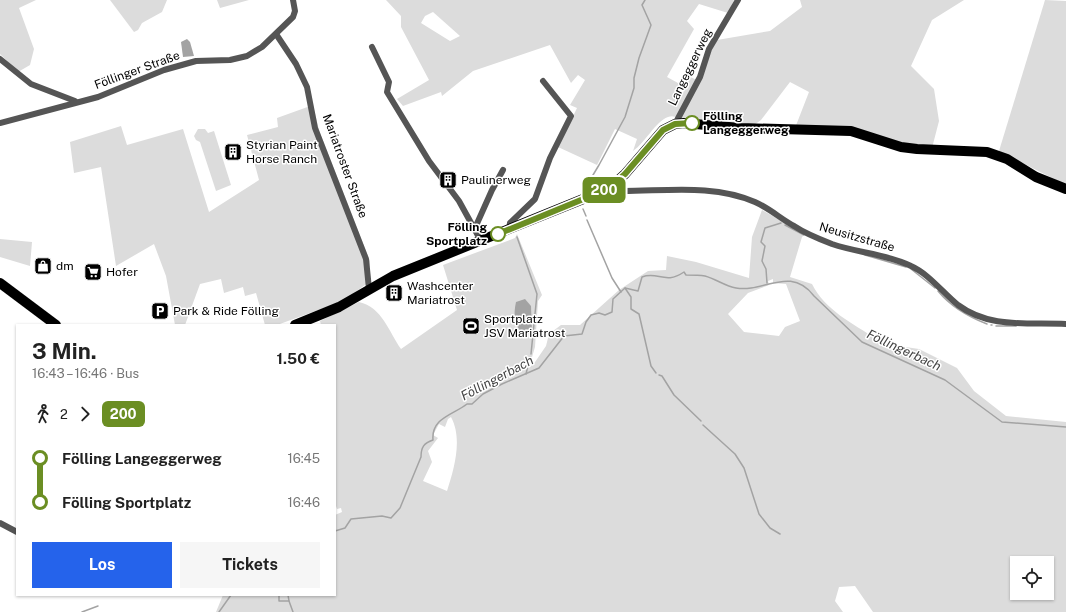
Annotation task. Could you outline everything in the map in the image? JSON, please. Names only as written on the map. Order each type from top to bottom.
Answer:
[{"type":"main road","points":[[296,324],[339,307],[393,276],[585,199],[612,186],[629,170],[658,134],[675,124],[692,123],[740,128],[851,131],[896,145],[917,149],[987,152],[1007,159],[1036,177],[1066,189]]},
{"type":"main road","points":[[0,283],[55,324]]},
{"type":"street","name":"Föllinger Straße","points":[[0,123],[103,95],[177,66],[196,61],[230,60],[247,56],[262,47],[293,17],[295,11],[292,0]]},
{"type":"street","name":"Langeggerweg","points":[[675,124],[700,76],[709,49],[738,0]]},
{"type":"street","name":"Mariatroster Straße","points":[[276,34],[296,64],[307,87],[315,128],[366,259],[369,289]]},
{"type":"street","points":[[372,47],[389,82],[387,92],[429,161],[459,201],[482,241]]},
{"type":"street","points":[[0,59],[31,84],[75,102]]},
{"type":"street","points":[[509,230],[510,223],[535,199],[550,158],[570,122],[571,116],[543,81]]},
{"type":"street","points":[[475,228],[492,190],[503,170]]},
{"type":"street","name":"Neusitzstraße","points":[[612,186],[615,190],[623,191],[699,190],[738,196],[761,205],[818,239],[913,266],[959,305],[985,320],[999,322],[1066,324]]},
{"type":"street","points":[[0,524],[16,532]]},
{"type":"shaded area","points":[[0,0],[36,0],[19,8],[34,49],[30,65],[18,72],[0,54]]},
{"type":"shaded area","points":[[110,0],[167,0],[162,12],[142,23],[138,30],[134,32]]},
{"type":"shaded area","points":[[217,0],[249,0],[220,8]]},
{"type":"shaded area","points":[[386,0],[734,0],[728,13],[699,4],[687,21],[694,29],[667,77],[678,83],[684,74],[699,81],[709,54],[717,40],[770,31],[802,7],[800,0],[964,0],[932,20],[911,66],[934,89],[939,121],[932,148],[795,128],[809,92],[790,82],[761,120],[754,125],[689,118],[684,119],[671,116],[659,123],[633,151],[637,139],[615,129],[597,165],[558,147],[577,108],[570,105],[585,80],[578,75],[571,83],[550,45],[473,71],[442,96],[441,92],[403,106],[397,99],[429,80],[401,27],[401,16]],"holes":[[[433,12],[460,36],[450,41],[421,23],[425,16]]]},
{"type":"shaded area","points":[[1045,0],[1066,1],[1066,185],[999,151]]},
{"type":"shaded area","points":[[187,39],[190,42],[194,56],[183,57],[181,42]]},
{"type":"shaded area","points":[[313,105],[319,130],[370,261],[369,282],[346,299],[332,305],[280,324],[265,324],[256,293],[245,296],[243,287],[224,293],[221,279],[200,284],[185,324],[175,324],[166,276],[154,244],[116,266],[101,167],[74,173],[70,142],[121,126],[127,145],[183,129],[209,212],[259,180],[247,135],[278,127],[277,118]]},
{"type":"shaded area","points":[[198,129],[205,129],[208,133],[214,131],[231,185],[216,191],[200,142],[196,140],[194,136]]},
{"type":"shaded area","points":[[762,210],[805,234],[802,237],[790,277],[812,284],[824,301],[840,316],[877,339],[879,343],[919,349],[957,368],[974,391],[1006,416],[1066,422],[1066,612],[873,612],[855,586],[839,587],[835,601],[843,612],[216,612],[223,596],[336,596],[336,515],[342,512],[341,508],[337,509],[336,506],[336,324],[321,324],[320,321],[359,302],[374,309],[384,321],[401,349],[457,310],[443,265],[515,238],[517,234],[542,295],[538,301],[535,347],[530,364],[533,365],[546,346],[549,334],[561,325],[580,325],[619,290],[648,271],[666,270],[667,256],[696,262],[749,278],[752,237]],"holes":[[[773,279],[773,283],[786,284],[800,321],[785,327],[779,336],[744,332],[728,314],[748,293],[769,285],[768,281]],[[451,417],[455,426],[457,444],[455,464],[447,491],[423,481],[432,462],[428,451],[438,438],[433,435],[439,424],[445,427],[448,419]]]},
{"type":"shaded area","points":[[0,239],[32,242],[30,266],[0,257]]},
{"type":"shaded area","points":[[525,299],[531,306],[532,332],[525,336],[517,325],[515,320],[515,312],[516,302]]},
{"type":"waterway","points":[[581,195],[625,117],[634,88],[634,78],[639,58],[651,25],[642,5],[645,0]]},
{"type":"waterway","points":[[583,209],[586,216]]},
{"type":"waterway","points":[[587,220],[612,278],[621,292]]},
{"type":"waterway","points":[[767,283],[766,269],[762,261],[765,246],[761,242],[765,228],[781,223]]},
{"type":"waterway","points":[[785,225],[804,235]]},
{"type":"waterway","points":[[517,237],[537,294],[531,354]]},
{"type":"waterway","points":[[865,255],[906,267]]},
{"type":"waterway","points":[[911,269],[935,288]]},
{"type":"waterway","name":"Föllingerbach","points":[[336,531],[345,528],[351,519],[382,516],[391,518],[400,508],[421,457],[422,448],[425,444],[433,440],[433,433],[439,422],[467,404],[472,404],[483,394],[539,368],[564,336],[582,334],[586,322],[591,315],[599,313],[605,315],[612,312],[613,299],[625,288],[638,291],[642,277],[648,276],[667,278],[677,276],[684,272],[686,275],[705,276],[732,287],[746,289],[776,282],[796,282],[805,287],[862,342],[945,380],[1002,422],[1066,427]]},
{"type":"waterway","points":[[625,288],[631,297],[631,309],[639,314],[651,366],[656,373]]},
{"type":"waterway","points":[[938,291],[943,297],[961,311],[987,324]]},
{"type":"waterway","points":[[996,326],[1016,326]]},
{"type":"waterway","points":[[526,374],[530,357]]},
{"type":"waterway","points":[[659,375],[662,376],[674,395],[701,421]]},
{"type":"waterway","points":[[703,425],[735,454],[744,468],[759,514],[770,528],[780,534]]},
{"type":"waterway","name":"Föllingerbach","points":[[219,612],[230,596]]},
{"type":"waterway","name":"Föllingerbach","points":[[279,596],[279,601],[289,601],[288,596]]},
{"type":"waterway","points":[[289,601],[293,612]]},
{"type":"waterway","points":[[82,612],[98,606]]},
{"type":"bus line","name":"200","points":[[498,234],[585,199],[612,186],[625,174],[663,130],[675,124],[692,123]]},
{"type":"place","name":"Fölling Langeggerweg","points":[[692,123]]},
{"type":"place","name":"Styrian Paint Horse Ranch","points":[[233,152]]},
{"type":"place","name":"Paulinerweg","points":[[448,180]]},
{"type":"place","name":"Fölling Sportplatz","points":[[498,234]]},
{"type":"place","name":"dm","points":[[43,266]]},
{"type":"place","name":"Hofer","points":[[93,272]]},
{"type":"place","name":"Washcenter Mariatrost","points":[[394,293]]},
{"type":"place","name":"Park & Ride Fölling","points":[[160,311]]},
{"type":"place","name":"Sportplatz JSV Mariatrost","points":[[471,326]]}]
